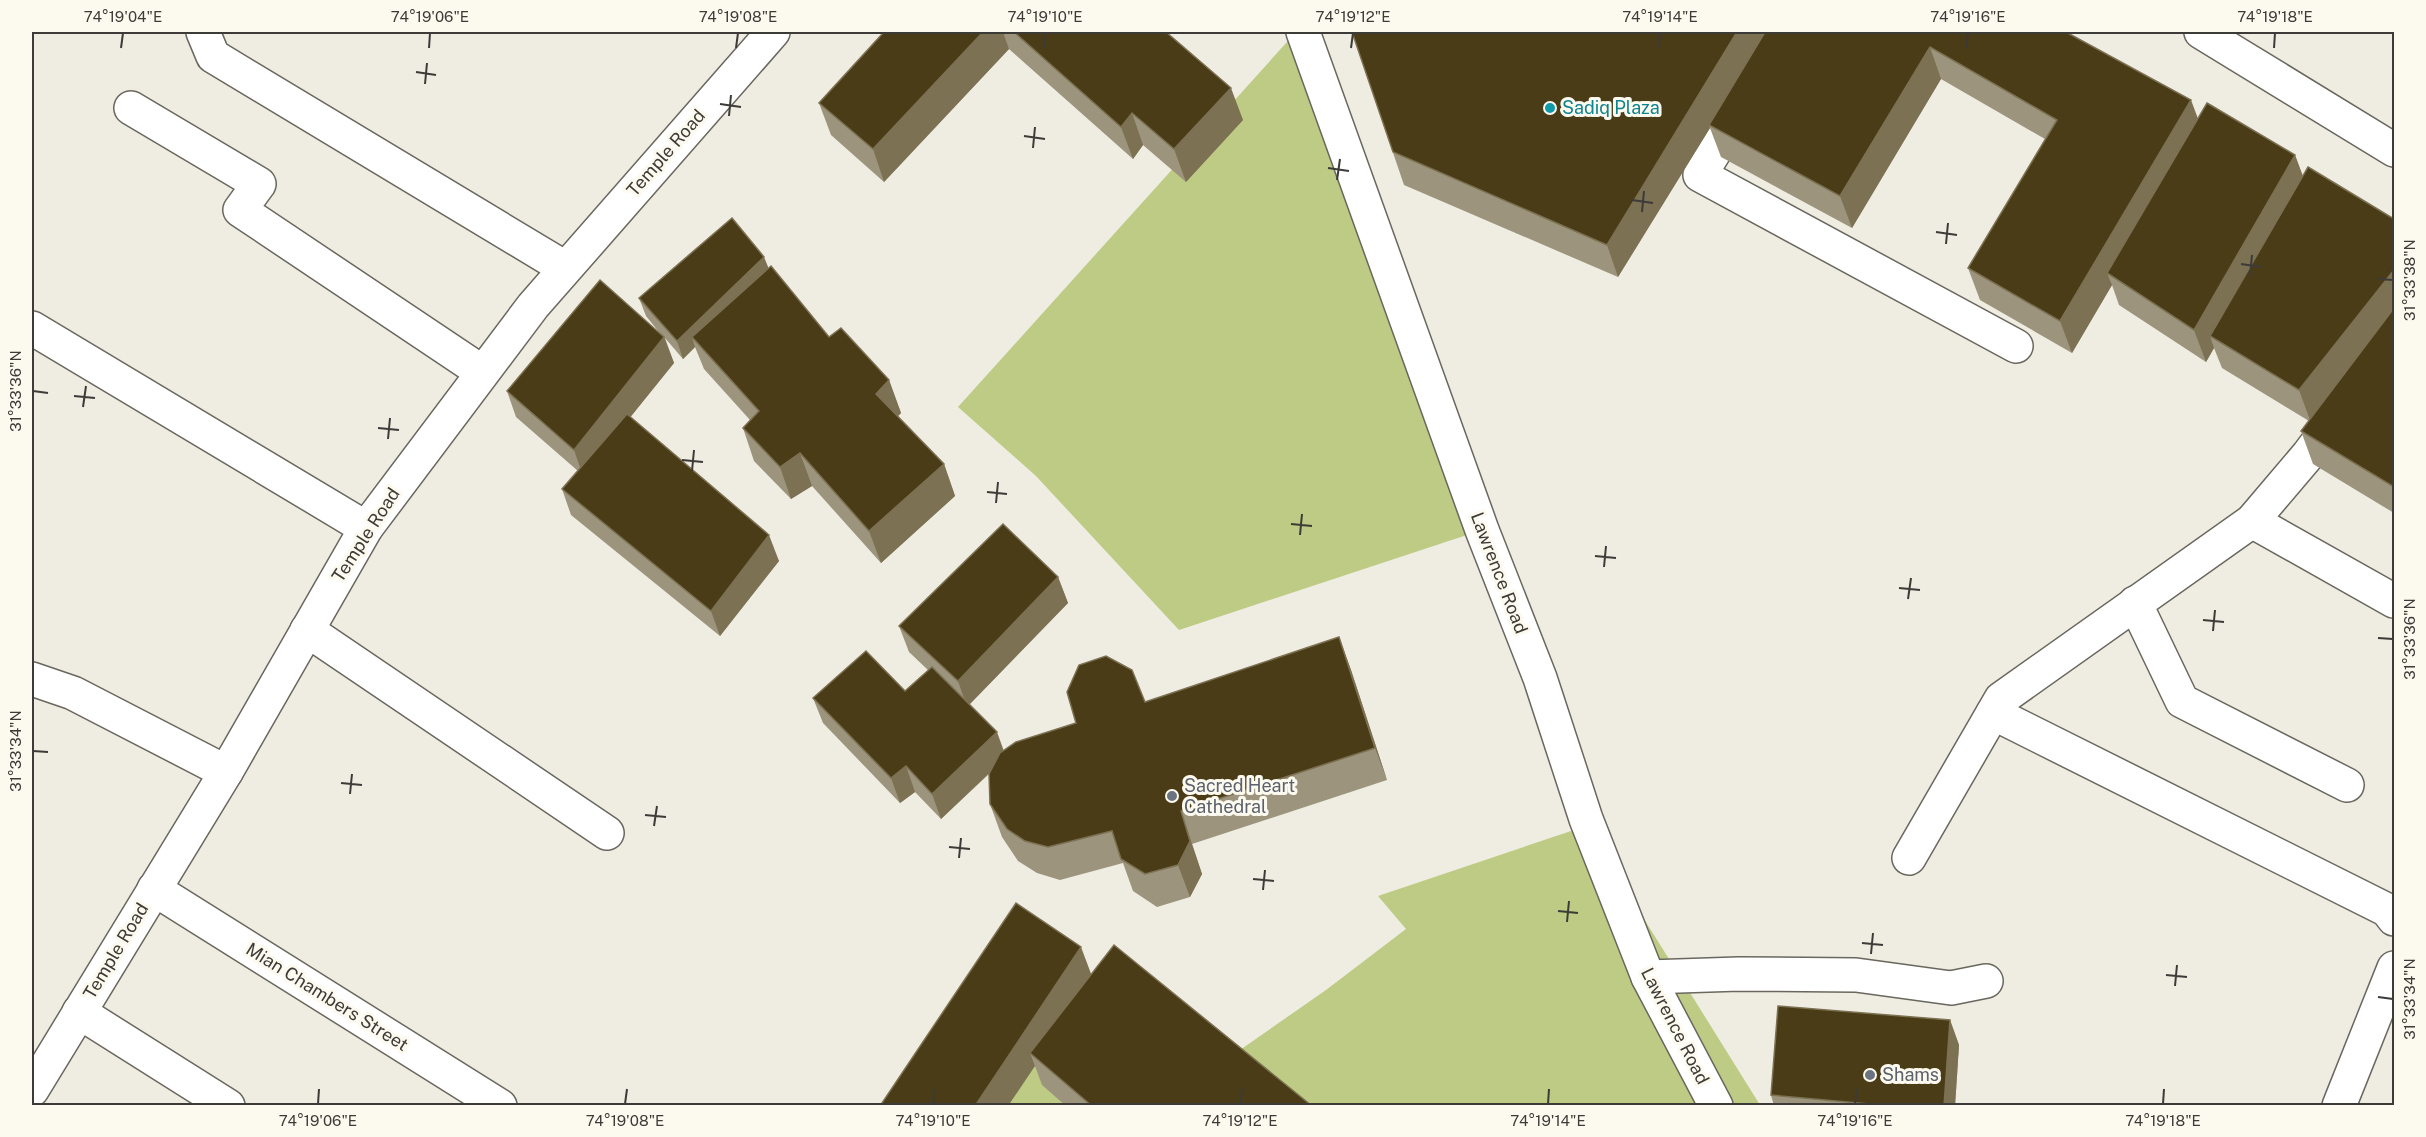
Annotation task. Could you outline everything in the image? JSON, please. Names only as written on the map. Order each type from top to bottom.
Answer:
[{"type":"street","points":[[203,32],[213,56],[565,268]]},
{"type":"street","name":"Temple Road","points":[[32,1090],[226,772],[366,528],[482,372],[565,268],[773,32]]},
{"type":"street","name":"Lawrence Road","points":[[1303,32],[1482,530],[1540,678],[1586,819],[1648,978],[1716,1106]]},
{"type":"street","points":[[1788,32],[1700,175],[2016,346]]},
{"type":"street","points":[[2201,32],[2394,150]]},
{"type":"street","points":[[131,108],[259,184],[240,210],[482,372]]},
{"type":"street","points":[[32,328],[366,528]]},
{"type":"street","points":[[1910,858],[2001,699],[2252,521],[2308,455],[2355,392]]},
{"type":"street","points":[[2252,521],[2394,601]]},
{"type":"street","points":[[2135,603],[2182,701],[2347,785]]},
{"type":"street","points":[[307,630],[607,833]]},
{"type":"street","points":[[32,679],[73,693],[226,772]]},
{"type":"street","points":[[1993,713],[2387,910],[2394,919]]},
{"type":"street","name":"Mian Chambers Street","points":[[154,889],[500,1106]]},
{"type":"street","points":[[2339,1106],[2394,968]]},
{"type":"street","points":[[1648,978],[1739,974],[1856,975],[1951,988],[1986,981]]},
{"type":"street","points":[[79,1012],[228,1106]]},
{"type":"green space","points":[[1296,32],[1482,530],[1179,630],[1036,476],[958,407]]},
{"type":"green space","points":[[1586,826],[1760,1105],[914,1106],[1093,979],[1227,1059],[1326,990],[1406,929],[1378,896]]},
{"type":"building","points":[[884,32],[983,32],[873,149],[819,103]]},
{"type":"building","points":[[1014,32],[1166,32],[1231,88],[1174,149],[1132,113],[1121,127]]},
{"type":"building","name":"Sadiq Plaza","points":[[1352,32],[1737,32],[1607,245],[1393,152]]},
{"type":"building","points":[[1765,32],[2066,32],[2191,100],[2060,321],[1968,268],[2057,120],[1930,47],[1840,196],[1709,125]]},
{"type":"building","points":[[2207,103],[2295,155],[2194,330],[2107,273]]},
{"type":"building","points":[[2308,167],[2394,219],[2394,270],[2299,390],[2210,336]]},
{"type":"building","points":[[732,218],[764,257],[677,341],[639,298]]},
{"type":"building","points":[[771,266],[829,337],[841,328],[889,380],[876,394],[944,464],[869,531],[800,453],[780,467],[743,428],[759,411],[692,337]]},
{"type":"building","points":[[600,280],[664,337],[574,450],[507,391]]},
{"type":"building","points":[[2394,308],[2394,487],[2301,431]]},
{"type":"building","points":[[627,414],[769,535],[711,611],[562,489]]},
{"type":"building","points":[[1003,524],[1058,577],[958,681],[899,626]]},
{"type":"building","name":"Sacred Heart Cathedral","points":[[1339,637],[1375,748],[1181,811],[1190,841],[1178,865],[1145,874],[1121,859],[1112,831],[1048,847],[1025,841],[1007,829],[990,804],[989,774],[1000,753],[1016,742],[1076,723],[1067,692],[1079,665],[1106,656],[1132,670],[1145,702]]},
{"type":"building","points":[[866,651],[905,691],[932,667],[997,732],[932,794],[906,766],[891,778],[813,698]]},
{"type":"building","points":[[1016,903],[1081,947],[975,1106],[880,1106]]},
{"type":"building","points":[[1114,945],[1312,1106],[1092,1106],[1030,1053]]},
{"type":"building","name":"Shams","points":[[1778,1006],[1950,1020],[1944,1106],[1892,1106],[1771,1095]]},
{"type":"place","name":"Sadiq Plaza","points":[[1550,108]]},
{"type":"place","name":"Sacred Heart Cathedral","points":[[1172,796]]},
{"type":"place","name":"Shams","points":[[1870,1075]]}]
